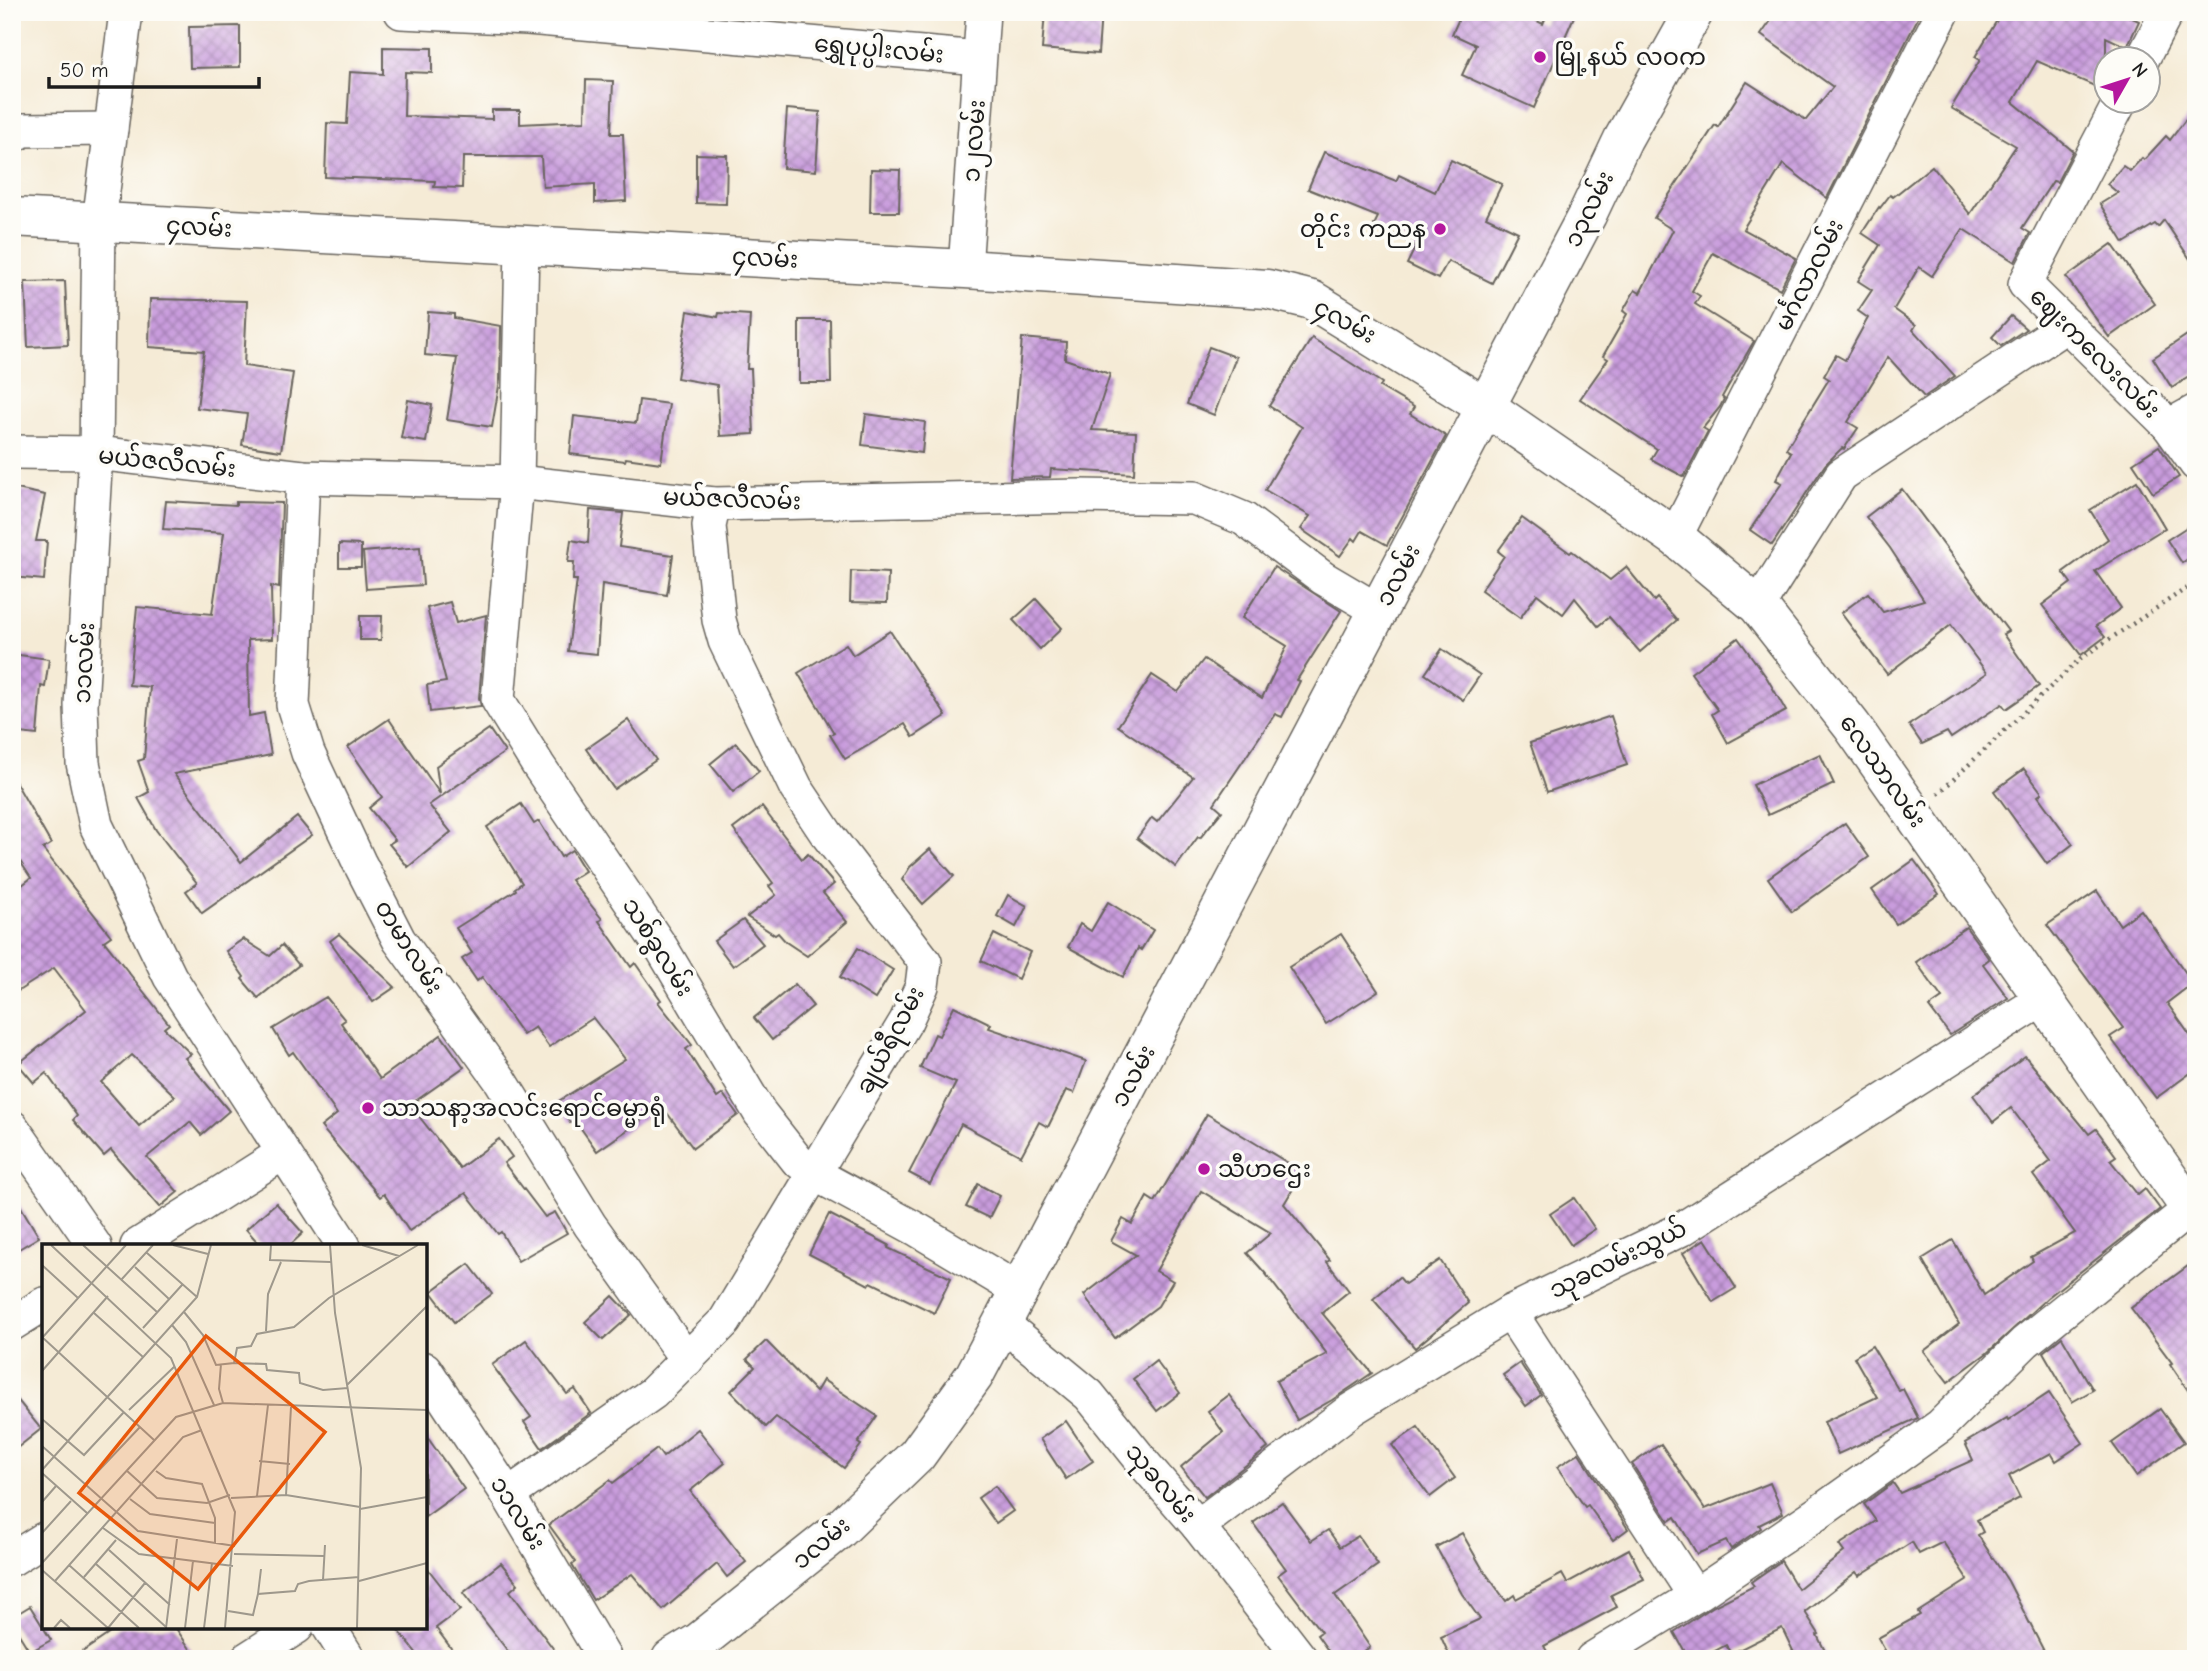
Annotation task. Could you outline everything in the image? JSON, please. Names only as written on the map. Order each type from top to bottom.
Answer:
[{"type":"street","name":"၁၁လမ်း","points":[[126,12],[99,222],[96,453],[81,705],[83,763],[96,825],[170,977],[343,1244]]},
{"type":"street","name":"ရွှေပုပ္ပါးလမ်း","points":[[401,12],[528,18],[979,58]]},
{"type":"street","name":"၁၂လမ်း","points":[[965,269],[983,12]]},
{"type":"street","name":"၁၃လမ်း","points":[[1486,407],[1587,215],[1623,139],[1694,12]]},
{"type":"street","name":"မင်္ဂလာလမ်း","points":[[1675,537],[1943,12]]},
{"type":"street","points":[[2149,46],[2167,12]]},
{"type":"street","name":"ဈေးကလေးလမ်း","points":[[2113,116],[2025,284],[2067,326],[2182,419],[2196,464]]},
{"type":"street","points":[[12,137],[23,130],[111,129]]},
{"type":"street","name":"၄လမ်း","points":[[12,216],[965,269],[1267,289],[1312,300],[1486,407]]},
{"type":"street","name":"သစ်ခွလမ်း","points":[[522,245],[517,482],[498,700],[538,765],[661,947],[760,1113],[797,1160],[815,1174],[918,1230],[1012,1307]]},
{"type":"street","points":[[1758,606],[1841,475],[2067,326]]},
{"type":"street","name":"လေသာလမ်း","points":[[1486,407],[1675,537],[1758,606],[1852,726],[2193,1213]]},
{"type":"street","name":"၁လမ်း","points":[[671,1659],[699,1642],[838,1531],[917,1455],[974,1376],[1486,407]]},
{"type":"street","name":"မယ်ဇလီလမ်း","points":[[12,452],[96,453],[303,477],[517,482],[714,504],[1066,496],[1194,498],[1244,519],[1323,578],[1379,611]]},
{"type":"street","name":"တမာလမ်း","points":[[303,477],[293,705],[308,753],[359,862],[400,940],[500,1081],[590,1225],[687,1360]]},
{"type":"street","name":"ချယ်ရီလမ်း","points":[[508,1496],[653,1393],[725,1321],[906,1021],[922,986],[925,962],[796,788],[725,641],[719,620],[709,526],[714,504]]},
{"type":"street","name":"သုခလမ်းသွယ်","points":[[1198,1526],[1352,1409],[1510,1312],[1682,1230],[2043,999]]},
{"type":"street","points":[[12,1127],[94,1244]]},
{"type":"street","points":[[140,1244],[283,1153]]},
{"type":"street","points":[[1592,1659],[1695,1595],[1821,1511],[1940,1426],[2025,1342],[2193,1213]]},
{"type":"street","points":[[12,1324],[42,1305]]},
{"type":"street","name":"သုခလမ်း","points":[[1012,1307],[1198,1526],[1301,1659]]},
{"type":"street","points":[[1510,1312],[1695,1595]]},
{"type":"street","name":"၁၁လမ်း","points":[[427,1372],[508,1496],[605,1659]]},
{"type":"street","points":[[12,1559],[42,1540]]},
{"type":"street","points":[[247,1659],[294,1629]]},
{"type":"street","points":[[331,1629],[349,1659]]},
{"type":"path","points":[[1915,816],[2081,658],[2196,582]]},
{"type":"building","points":[[1045,12],[1101,12],[1098,54],[1042,49]]},
{"type":"building","points":[[1462,12],[1518,12],[1543,24],[1548,12],[1576,12],[1534,108],[1462,75],[1476,45],[1452,34]]},
{"type":"building","points":[[1777,12],[1921,12],[1827,198],[1783,164],[1743,229],[1796,258],[1780,289],[1713,253],[1692,291],[1700,296],[1695,304],[1754,341],[1722,397],[1724,399],[1720,407],[1703,428],[1708,431],[1684,477],[1651,459],[1657,449],[1580,399],[1608,359],[1603,356],[1627,314],[1623,311],[1635,290],[1640,293],[1673,230],[1654,218],[1715,125],[1718,127],[1747,82],[1806,120],[1833,87],[1761,35]]},
{"type":"building","points":[[2002,12],[2119,12],[2139,21],[2127,46],[2106,37],[2106,46],[2092,46],[2092,85],[2037,61],[2013,102],[2073,151],[2057,182],[2053,181],[2022,228],[2030,233],[2015,262],[1963,229],[1932,276],[1919,267],[1894,309],[1916,325],[1913,330],[1955,376],[1924,397],[1888,357],[1848,422],[1858,428],[1844,449],[1825,465],[1772,545],[1750,530],[1782,483],[1776,480],[1791,452],[1786,449],[1829,379],[1824,376],[1836,355],[1845,360],[1868,318],[1858,311],[1872,290],[1858,281],[1880,245],[1862,233],[1890,195],[1893,197],[1932,166],[1970,214],[2016,146],[1951,108],[1980,60],[1975,57]]},
{"type":"building","points":[[240,26],[240,67],[190,68],[189,27]]},
{"type":"building","points":[[383,47],[432,48],[432,73],[405,72],[404,116],[492,119],[492,110],[520,110],[520,124],[585,121],[586,80],[613,81],[611,134],[623,134],[626,201],[595,203],[595,184],[543,187],[541,157],[463,157],[462,188],[434,187],[435,181],[325,177],[327,123],[347,124],[350,72],[383,74]]},
{"type":"building","points":[[2196,106],[2196,268],[2164,220],[2158,227],[2155,224],[2124,243],[2100,204],[2118,193],[2107,184],[2123,166],[2130,171],[2166,136],[2170,140]]},
{"type":"building","points":[[787,109],[820,112],[816,171],[783,168]]},
{"type":"building","points":[[1324,152],[1396,181],[1399,175],[1435,192],[1451,160],[1502,184],[1486,217],[1518,232],[1492,283],[1448,261],[1438,279],[1407,264],[1416,246],[1374,225],[1378,217],[1308,189]]},
{"type":"building","points":[[696,154],[727,155],[726,204],[696,203]]},
{"type":"building","points":[[871,169],[900,170],[899,212],[870,212]]},
{"type":"building","points":[[2112,244],[2155,304],[2109,337],[2066,277]]},
{"type":"building","points":[[65,281],[68,345],[28,347],[25,282]]},
{"type":"building","points":[[150,299],[247,301],[244,366],[293,373],[281,451],[242,445],[247,414],[197,408],[204,351],[149,347]]},
{"type":"building","points":[[688,311],[718,317],[719,313],[750,315],[747,369],[751,369],[754,434],[720,436],[717,385],[677,378]]},
{"type":"building","points":[[428,312],[454,314],[454,318],[501,326],[500,380],[492,427],[447,420],[457,358],[425,355]]},
{"type":"building","points":[[2011,316],[2026,329],[2001,346],[1992,337]]},
{"type":"building","points":[[799,320],[830,320],[831,383],[799,383]]},
{"type":"building","points":[[2196,329],[2196,372],[2172,388],[2153,358]]},
{"type":"building","points":[[1022,338],[1066,342],[1065,359],[1110,374],[1092,430],[1136,432],[1134,474],[1051,469],[1050,477],[1010,478]]},
{"type":"building","points":[[1312,338],[1382,383],[1380,387],[1414,407],[1410,414],[1446,436],[1387,545],[1362,531],[1356,541],[1353,538],[1340,556],[1301,529],[1310,516],[1265,490],[1302,427],[1269,406]]},
{"type":"building","points":[[1209,347],[1236,357],[1214,415],[1187,404]]},
{"type":"building","points":[[408,400],[432,405],[426,442],[401,438]]},
{"type":"building","points":[[639,400],[669,404],[661,463],[570,454],[574,416],[636,423]]},
{"type":"building","points":[[866,414],[925,422],[922,453],[862,445]]},
{"type":"building","points":[[2159,446],[2179,477],[2153,493],[2133,463]]},
{"type":"building","points":[[2137,481],[2165,528],[2095,571],[2121,608],[2096,626],[2105,637],[2081,655],[2042,605],[2071,583],[2063,572],[2108,539],[2090,510]]},
{"type":"building","points":[[12,488],[45,495],[36,541],[47,541],[44,580],[12,577]]},
{"type":"building","points":[[1902,489],[2008,631],[2003,634],[2039,686],[2006,709],[2002,704],[1951,738],[1947,732],[1922,744],[1909,725],[1987,673],[1951,625],[1887,674],[1841,613],[1868,593],[1883,612],[1924,600],[1866,517]]},
{"type":"building","points":[[166,501],[236,505],[236,502],[282,503],[279,588],[271,586],[272,639],[248,640],[249,716],[264,713],[271,755],[174,774],[241,862],[297,817],[312,835],[202,913],[186,891],[197,883],[156,830],[138,798],[149,792],[138,761],[144,759],[150,687],[129,685],[137,607],[212,614],[224,533],[163,529]]},
{"type":"building","points":[[590,510],[623,513],[619,547],[673,555],[667,595],[602,584],[597,654],[568,651],[577,580],[573,580],[574,562],[568,562],[571,540],[588,543]]},
{"type":"building","points":[[1522,518],[1610,580],[1626,567],[1654,601],[1657,598],[1677,620],[1640,652],[1609,617],[1598,626],[1575,598],[1563,614],[1537,594],[1520,618],[1481,590],[1504,556],[1498,551]]},
{"type":"building","points":[[2196,521],[2196,553],[2182,563],[2167,540]]},
{"type":"building","points":[[339,544],[361,545],[361,567],[339,567]]},
{"type":"building","points":[[420,547],[423,585],[366,589],[363,552]]},
{"type":"building","points":[[1274,567],[1341,611],[1297,680],[1300,681],[1282,717],[1275,714],[1214,804],[1222,811],[1176,867],[1137,838],[1152,818],[1157,822],[1193,777],[1118,726],[1152,675],[1178,692],[1204,659],[1262,698],[1287,646],[1242,618]]},
{"type":"building","points":[[851,571],[888,573],[887,603],[850,602]]},
{"type":"building","points":[[1036,599],[1062,628],[1040,649],[1013,620]]},
{"type":"building","points":[[450,602],[456,623],[486,615],[479,698],[481,706],[430,712],[427,685],[446,682],[427,608]]},
{"type":"building","points":[[360,616],[382,616],[381,640],[360,640]]},
{"type":"building","points":[[890,631],[946,716],[913,737],[905,724],[845,759],[830,735],[834,733],[798,673],[846,644],[853,655]]},
{"type":"building","points":[[1738,638],[1767,678],[1786,711],[1728,743],[1712,714],[1718,710],[1691,673]]},
{"type":"building","points":[[1442,649],[1480,675],[1463,700],[1425,674]]},
{"type":"building","points":[[12,654],[49,659],[45,687],[41,686],[37,735],[12,732]]},
{"type":"building","points":[[1611,716],[1627,765],[1547,792],[1530,743]]},
{"type":"building","points":[[389,719],[440,794],[436,766],[489,729],[505,752],[429,805],[451,832],[408,867],[389,844],[395,840],[369,808],[382,797],[348,747]]},
{"type":"building","points":[[628,720],[656,760],[614,789],[586,749]]},
{"type":"building","points":[[736,743],[759,771],[733,792],[710,764]]},
{"type":"building","points":[[1820,754],[1834,784],[1768,815],[1753,785]]},
{"type":"building","points":[[2024,769],[2042,793],[2038,796],[2073,844],[2047,864],[1994,791]]},
{"type":"building","points":[[12,776],[51,844],[43,849],[111,936],[104,941],[169,1024],[164,1028],[191,1054],[185,1058],[229,1111],[201,1135],[190,1122],[147,1157],[178,1192],[160,1207],[111,1150],[104,1156],[73,1120],[77,1116],[46,1073],[34,1083],[18,1064],[86,1010],[54,968],[12,995],[12,893],[31,878],[12,849]],"holes":[[[132,1055],[175,1096],[139,1126],[101,1082]]]},
{"type":"building","points":[[521,804],[534,824],[539,821],[561,857],[572,850],[585,871],[571,880],[602,919],[599,921],[631,967],[635,963],[661,1000],[658,1002],[692,1045],[686,1049],[717,1098],[723,1094],[738,1115],[693,1148],[662,1106],[597,1151],[575,1120],[570,1123],[557,1102],[625,1059],[593,1018],[549,1047],[535,1027],[523,1035],[482,977],[477,981],[462,959],[472,953],[456,928],[516,890],[522,883],[487,827]]},
{"type":"building","points":[[762,807],[802,859],[808,854],[834,884],[823,893],[847,922],[807,956],[778,933],[775,935],[747,917],[776,895],[769,886],[773,883],[733,829]]},
{"type":"building","points":[[1845,823],[1869,857],[1792,912],[1768,878]]},
{"type":"building","points":[[930,849],[954,876],[923,904],[902,880],[910,867]]},
{"type":"building","points":[[1914,860],[1939,894],[1896,924],[1872,890]]},
{"type":"building","points":[[2097,891],[2120,925],[2141,910],[2193,983],[2167,1003],[2196,1044],[2196,1069],[2156,1098],[2110,1037],[2124,1028],[2047,925]]},
{"type":"building","points":[[1008,895],[1027,906],[1016,927],[997,916]]},
{"type":"building","points":[[1108,902],[1153,930],[1141,950],[1138,948],[1123,977],[1068,947],[1080,924],[1091,931]]},
{"type":"building","points":[[743,920],[763,944],[733,966],[714,941]]},
{"type":"building","points":[[1966,927],[1989,959],[1983,964],[2008,998],[1950,1035],[1929,1007],[1942,998],[1916,962]]},
{"type":"building","points":[[339,934],[395,987],[373,1002],[330,941]]},
{"type":"building","points":[[994,934],[1030,952],[1018,979],[981,961]]},
{"type":"building","points":[[1341,934],[1378,991],[1326,1024],[1289,967]]},
{"type":"building","points":[[243,939],[270,956],[282,945],[299,965],[258,998],[242,979],[244,977],[226,951]]},
{"type":"building","points":[[858,948],[893,970],[875,999],[840,977]]},
{"type":"building","points":[[795,984],[813,1006],[772,1040],[754,1018]]},
{"type":"building","points":[[326,997],[345,1020],[341,1023],[380,1079],[441,1035],[464,1067],[410,1105],[460,1168],[499,1139],[512,1157],[504,1163],[545,1217],[555,1212],[567,1233],[518,1261],[501,1232],[498,1234],[466,1193],[409,1231],[384,1194],[380,1197],[321,1127],[337,1114],[293,1052],[289,1055],[273,1029]]},
{"type":"building","points":[[954,1006],[991,1024],[989,1028],[1086,1061],[1074,1093],[1066,1090],[1048,1127],[1039,1122],[1021,1156],[961,1124],[930,1184],[909,1173],[956,1083],[920,1068],[935,1034],[939,1036]]},
{"type":"building","points":[[2025,1056],[2089,1134],[2096,1129],[2116,1156],[2110,1160],[2138,1195],[2145,1189],[2160,1209],[2047,1298],[1987,1353],[1948,1382],[1924,1351],[1959,1324],[1922,1259],[1953,1240],[1984,1295],[2033,1261],[2031,1257],[2075,1233],[2033,1175],[2051,1161],[2011,1108],[1993,1122],[1973,1095]]},
{"type":"building","points":[[1207,1114],[1303,1172],[1284,1204],[1330,1260],[1327,1262],[1349,1291],[1322,1313],[1372,1373],[1297,1420],[1276,1381],[1327,1354],[1247,1253],[1271,1233],[1201,1191],[1156,1271],[1173,1281],[1158,1306],[1115,1338],[1084,1295],[1136,1255],[1111,1241],[1123,1219],[1132,1224],[1147,1197],[1155,1202]]},
{"type":"building","points":[[978,1184],[1000,1196],[989,1218],[966,1207]]},
{"type":"building","points":[[12,1192],[39,1237],[12,1253]]},
{"type":"building","points":[[1574,1198],[1595,1229],[1571,1245],[1550,1214]]},
{"type":"building","points":[[276,1203],[303,1233],[291,1244],[259,1244],[246,1229]]},
{"type":"building","points":[[829,1214],[889,1245],[888,1248],[951,1278],[934,1313],[871,1282],[869,1285],[809,1254]]},
{"type":"building","points":[[1705,1239],[1736,1288],[1713,1302],[1683,1253]]},
{"type":"building","points":[[1440,1260],[1468,1303],[1415,1348],[1373,1299],[1399,1277],[1405,1284]]},
{"type":"building","points":[[2196,1260],[2196,1402],[2170,1364],[2172,1363],[2131,1308]]},
{"type":"building","points":[[469,1264],[492,1294],[454,1322],[431,1292]]},
{"type":"building","points":[[613,1296],[631,1315],[603,1340],[585,1322]]},
{"type":"building","points":[[2062,1337],[2093,1390],[2072,1402],[2043,1352]]},
{"type":"building","points":[[526,1340],[567,1394],[575,1389],[591,1413],[542,1448],[524,1422],[531,1417],[492,1365]]},
{"type":"building","points":[[766,1341],[816,1392],[823,1380],[877,1416],[844,1468],[776,1417],[766,1427],[731,1391],[755,1367],[747,1359]]},
{"type":"building","points":[[1872,1346],[1899,1391],[1903,1389],[1918,1418],[1838,1454],[1824,1422],[1877,1397],[1854,1357]]},
{"type":"building","points":[[1156,1361],[1180,1393],[1157,1411],[1133,1379]]},
{"type":"building","points":[[1520,1363],[1541,1395],[1526,1406],[1503,1375]]},
{"type":"building","points":[[12,1393],[41,1429],[12,1452]]},
{"type":"building","points":[[2049,1393],[2083,1443],[2056,1461],[2051,1453],[2009,1476],[2020,1498],[1977,1520],[1983,1532],[1978,1535],[2008,1581],[2048,1659],[1890,1659],[1878,1638],[1920,1615],[1918,1612],[1968,1580],[1943,1542],[1919,1554],[1912,1542],[1859,1576],[1856,1572],[1805,1612],[1819,1634],[1817,1635],[1829,1659],[1797,1659],[1782,1628],[1731,1654],[1726,1645],[1700,1659],[1689,1659],[1674,1632],[1714,1606],[1754,1586],[1751,1582],[1781,1561],[1798,1589],[1844,1552],[1839,1545],[1876,1521],[1864,1504],[1893,1483],[1900,1493],[1973,1460],[1965,1443],[2007,1418],[2008,1420]]},
{"type":"building","points":[[1229,1395],[1268,1448],[1205,1497],[1181,1467],[1223,1432],[1208,1411]]},
{"type":"building","points":[[2160,1409],[2184,1442],[2136,1476],[2112,1443]]},
{"type":"building","points":[[1066,1421],[1093,1461],[1066,1479],[1040,1439]]},
{"type":"building","points":[[1418,1427],[1455,1478],[1430,1497],[1392,1445]]},
{"type":"building","points":[[698,1429],[725,1463],[690,1491],[746,1562],[727,1577],[717,1564],[663,1610],[632,1574],[593,1600],[572,1565],[576,1562],[549,1525],[610,1480],[613,1483],[657,1449],[663,1457]]},
{"type":"building","points":[[427,1437],[464,1489],[427,1516]]},
{"type":"building","points":[[1661,1444],[1705,1509],[1770,1483],[1783,1513],[1759,1525],[1761,1528],[1731,1549],[1726,1541],[1697,1554],[1675,1517],[1669,1521],[1632,1464]]},
{"type":"building","points":[[1579,1453],[1628,1529],[1613,1540],[1588,1505],[1585,1507],[1557,1467]]},
{"type":"building","points":[[995,1486],[1013,1511],[996,1523],[978,1498]]},
{"type":"building","points":[[1282,1502],[1311,1541],[1328,1530],[1340,1547],[1358,1536],[1378,1565],[1335,1595],[1370,1647],[1353,1659],[1334,1659],[1317,1635],[1321,1632],[1278,1575],[1286,1569],[1253,1523]]},
{"type":"building","points":[[1462,1533],[1482,1568],[1506,1601],[1514,1595],[1516,1599],[1562,1574],[1567,1583],[1629,1549],[1644,1579],[1611,1595],[1617,1607],[1544,1646],[1551,1659],[1451,1659],[1441,1637],[1480,1619],[1462,1594],[1436,1547]]},
{"type":"building","points":[[501,1563],[518,1584],[510,1591],[561,1659],[514,1659],[463,1593]]},
{"type":"building","points":[[427,1568],[460,1610],[436,1628],[459,1659],[421,1659],[398,1629],[427,1629]]},
{"type":"building","points":[[30,1606],[51,1640],[30,1652],[12,1623],[12,1617]]},
{"type":"building","points":[[116,1629],[176,1629],[197,1659],[72,1659]]},
{"type":"place","name":"မြို့နယ် လဝက","points":[[1540,57]]},
{"type":"place","name":"တိုင်း ကညန","points":[[1440,229]]},
{"type":"place","name":"သာသနာ့အလင်းရောင်ဓမ္မာရုံ","points":[[368,1108]]},
{"type":"place","name":"သီဟဌေး","points":[[1204,1169]]}]
